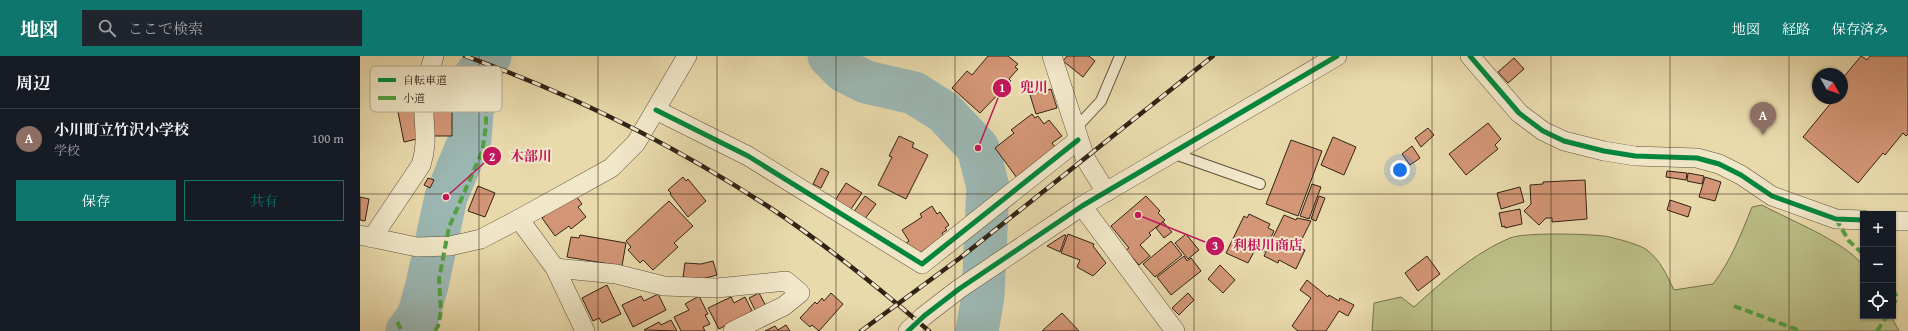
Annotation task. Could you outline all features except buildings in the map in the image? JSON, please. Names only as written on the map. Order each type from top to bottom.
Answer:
[{"type":"street","points":[[432,66],[434,56]]},
{"type":"street","points":[[424,112],[427,135],[421,165],[366,236],[417,247],[450,246],[482,239],[611,168],[636,143],[687,56]]},
{"type":"street","points":[[1052,56],[1085,158],[1106,192]]},
{"type":"street","points":[[908,331],[924,316],[959,289],[1082,206],[1337,56]]},
{"type":"street","points":[[1470,56],[1519,113],[1543,130],[1564,140],[1604,151],[1635,156],[1697,158],[1719,164],[1741,175],[1772,196],[1836,219],[1860,220]]},
{"type":"street","points":[[656,110],[748,156],[922,264],[1006,198],[1077,135]]},
{"type":"street","points":[[1082,206],[1175,331]]},
{"type":"street","points":[[519,219],[555,268],[585,331]]},
{"type":"street","points":[[1896,221],[1908,220]]},
{"type":"street","points":[[555,268],[616,274],[664,286],[718,288],[786,281],[800,293],[784,306],[733,331]]},
{"type":"lane","points":[[1077,135],[1101,100],[1120,56]]},
{"type":"lane","points":[[1172,153],[1260,184]]},
{"type":"green space","points":[[1762,205],[1829,239],[1854,256],[1860,262],[1860,319],[1893,319],[1899,331],[1372,331],[1374,303],[1401,297],[1414,307],[1459,268],[1484,251],[1510,238],[1518,236],[1571,234],[1596,235],[1613,238],[1644,248],[1652,254],[1660,263],[1674,290],[1713,284],[1730,257],[1752,207]]},
{"type":"waterway","points":[[482,66],[490,56]]},
{"type":"waterway","points":[[829,56],[844,71],[866,82],[914,93],[944,112],[978,148],[988,187],[983,296],[977,331]]},
{"type":"waterway","points":[[407,331],[418,317],[427,285],[446,197],[470,139],[472,112]]},
{"type":"railway","points":[[465,56],[492,66]]},
{"type":"railway","points":[[861,331],[960,258],[1213,56]]},
{"type":"railway","points":[[502,70],[622,122],[733,184],[790,221],[831,251],[871,282],[929,331]]},
{"type":"marked path","points":[[435,331],[438,326],[441,311],[439,279],[449,227],[482,152],[486,126],[486,112]]},
{"type":"marked path","points":[[1836,219],[1849,241],[1860,251]]},
{"type":"marked path","points":[[1896,296],[1896,300]]},
{"type":"marked path","points":[[1734,306],[1801,331]]},
{"type":"marked path","points":[[1877,331],[1885,319]]},
{"type":"marked path","points":[[397,322],[402,331]]},
{"type":"cycle path","points":[[908,331],[924,316],[959,289],[1082,206],[1337,56]]},
{"type":"cycle path","points":[[1470,56],[1519,113],[1543,131],[1564,141],[1604,151],[1635,156],[1697,158],[1719,164],[1741,175],[1772,196],[1836,219],[1860,220]]},
{"type":"cycle path","points":[[656,110],[748,156],[922,264],[1078,140]]},
{"type":"place","name":"小川町立竹沢小学校","points":[[1763,135]]},
{"type":"place","name":"兜川","points":[[978,148]]},
{"type":"place","name":"木部川","points":[[446,197]]},
{"type":"place","name":"利根川商店","points":[[1138,215]]}]
